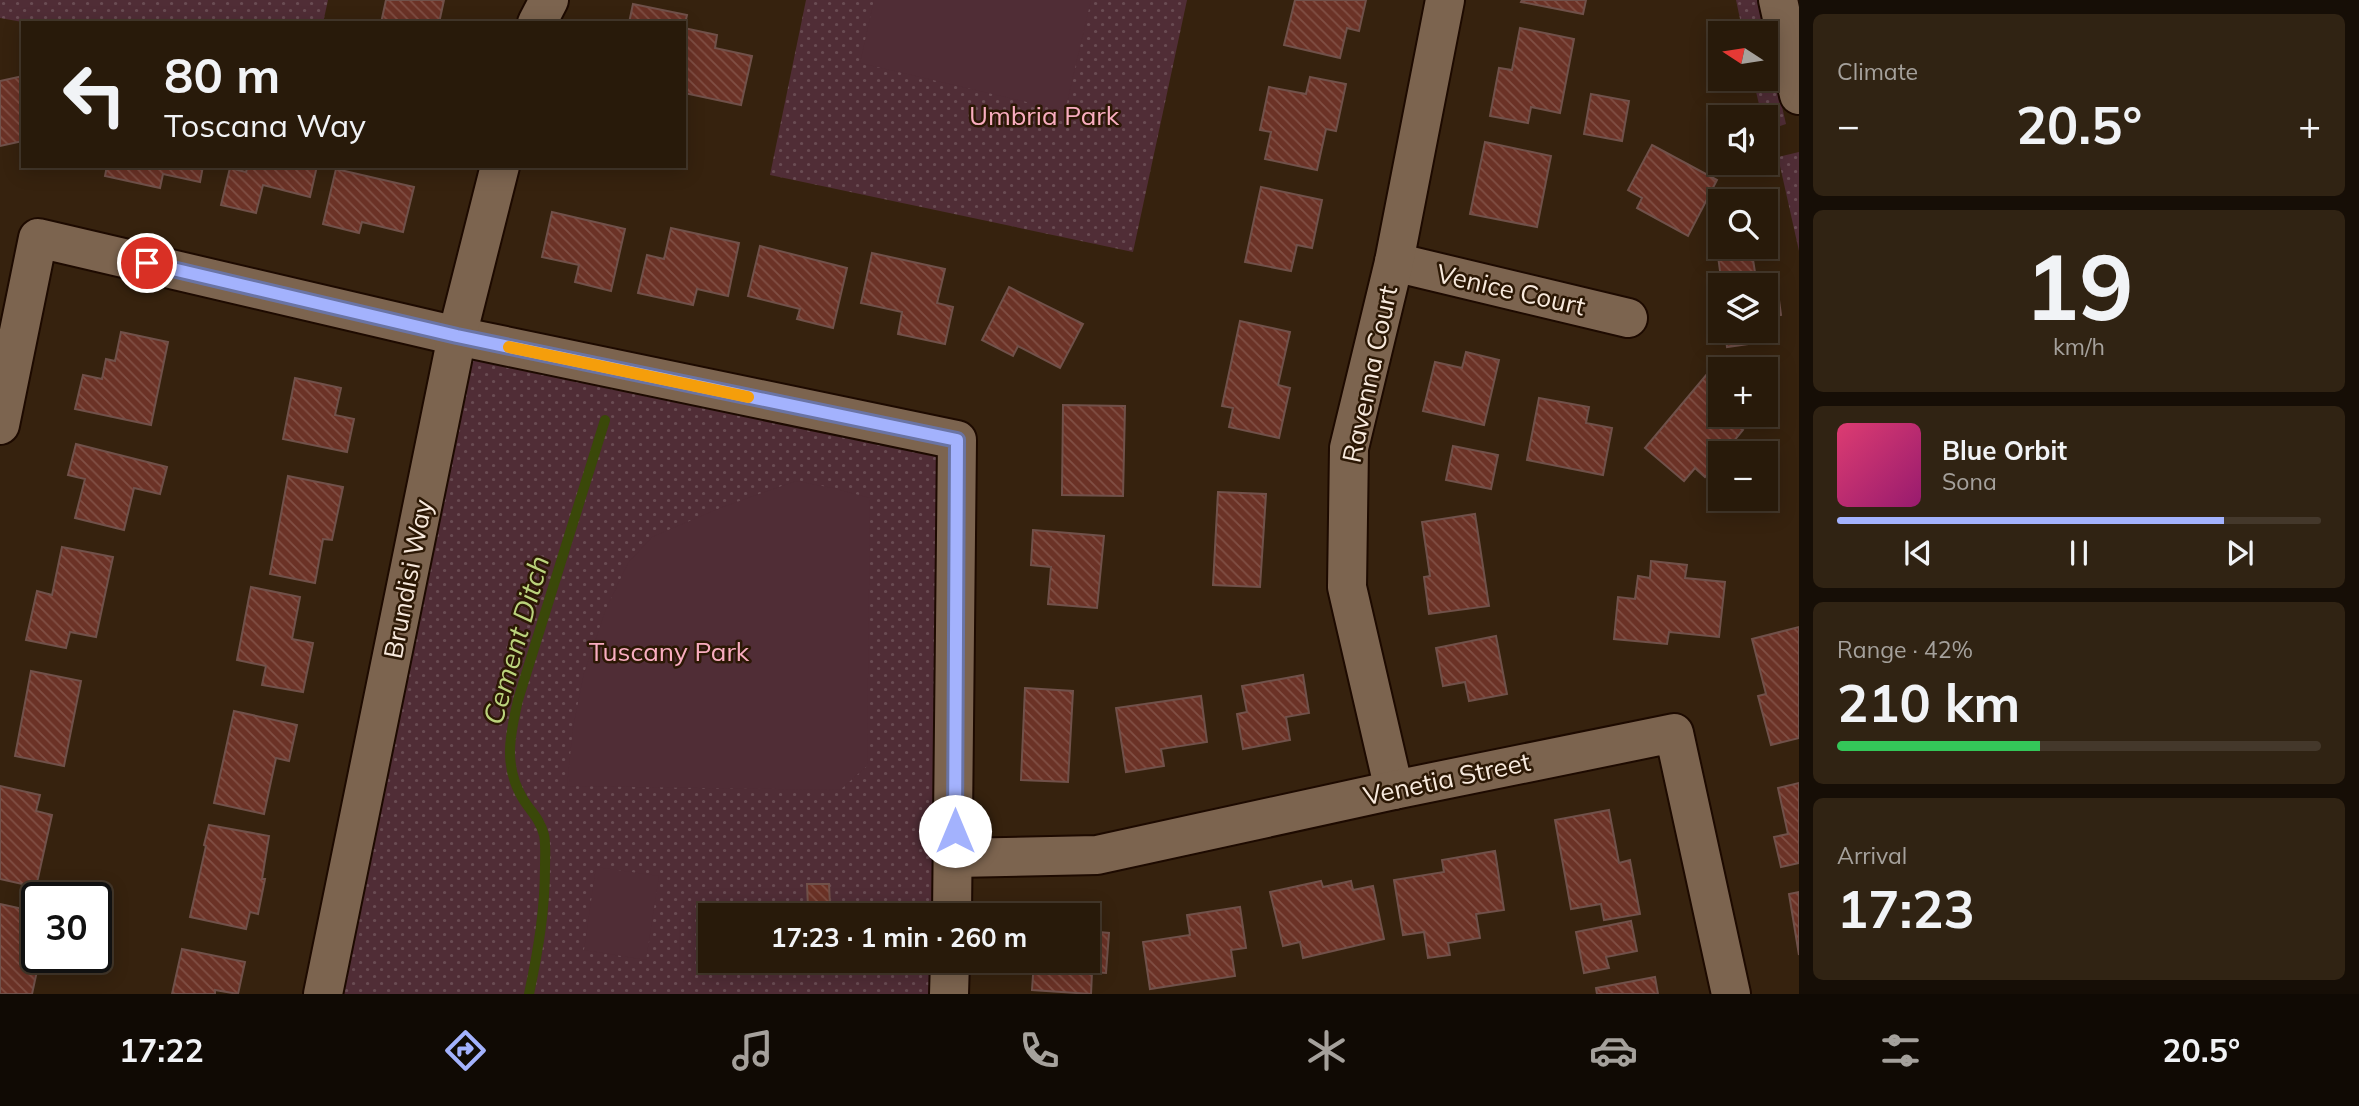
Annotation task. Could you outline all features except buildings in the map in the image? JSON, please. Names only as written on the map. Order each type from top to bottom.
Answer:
[{"type":"street","points":[[538,21],[549,0]]},
{"type":"street","name":"Ravenna Court","points":[[1394,790],[1347,587],[1349,448],[1394,262],[1445,0]]},
{"type":"street","points":[[1778,0],[1799,94]]},
{"type":"street","name":"Brundisi Way","points":[[323,994],[457,336],[499,168]]},
{"type":"street","points":[[0,425],[38,237],[457,336],[957,440],[953,903]]},
{"type":"street","name":"Venice Court","points":[[1394,262],[1628,318]]},
{"type":"street","name":"Venetia Street","points":[[955,858],[1097,855],[1394,790],[1674,733],[1731,994]]},
{"type":"street","points":[[949,994],[950,973]]},
{"type":"green space","points":[[0,0],[328,0],[323,21],[21,22],[0,18]]},
{"type":"green space","name":"Umbria Park","points":[[806,0],[1187,0],[1133,252],[770,175]]},
{"type":"green space","points":[[874,0],[1091,0],[1065,111],[860,63]]},
{"type":"green space","points":[[1736,0],[1757,0],[1762,21],[1740,21]]},
{"type":"green space","points":[[1778,90],[1786,124],[1778,127],[1778,105],[1759,105],[1756,91]]},
{"type":"green space","points":[[1799,152],[1799,251],[1778,157]]},
{"type":"green space","name":"Tuscany Park","points":[[457,336],[957,440],[952,903],[698,903],[698,973],[950,973],[949,994],[323,994]]},
{"type":"green space","points":[[796,481],[870,498],[867,766],[840,790],[567,786],[573,728],[584,673],[606,609],[628,563],[652,537],[720,508]]},
{"type":"green space","points":[[596,867],[659,876],[646,960],[584,950]]},
{"type":"waterway","name":"Cement Ditch","points":[[529,994],[542,915],[545,843],[540,824],[523,799],[513,775],[511,738],[518,700],[605,420]]},
{"type":"slow traffic","points":[[509,347],[748,397]]},
{"type":"route","points":[[147,263],[457,336],[957,440],[955,831]]}]
